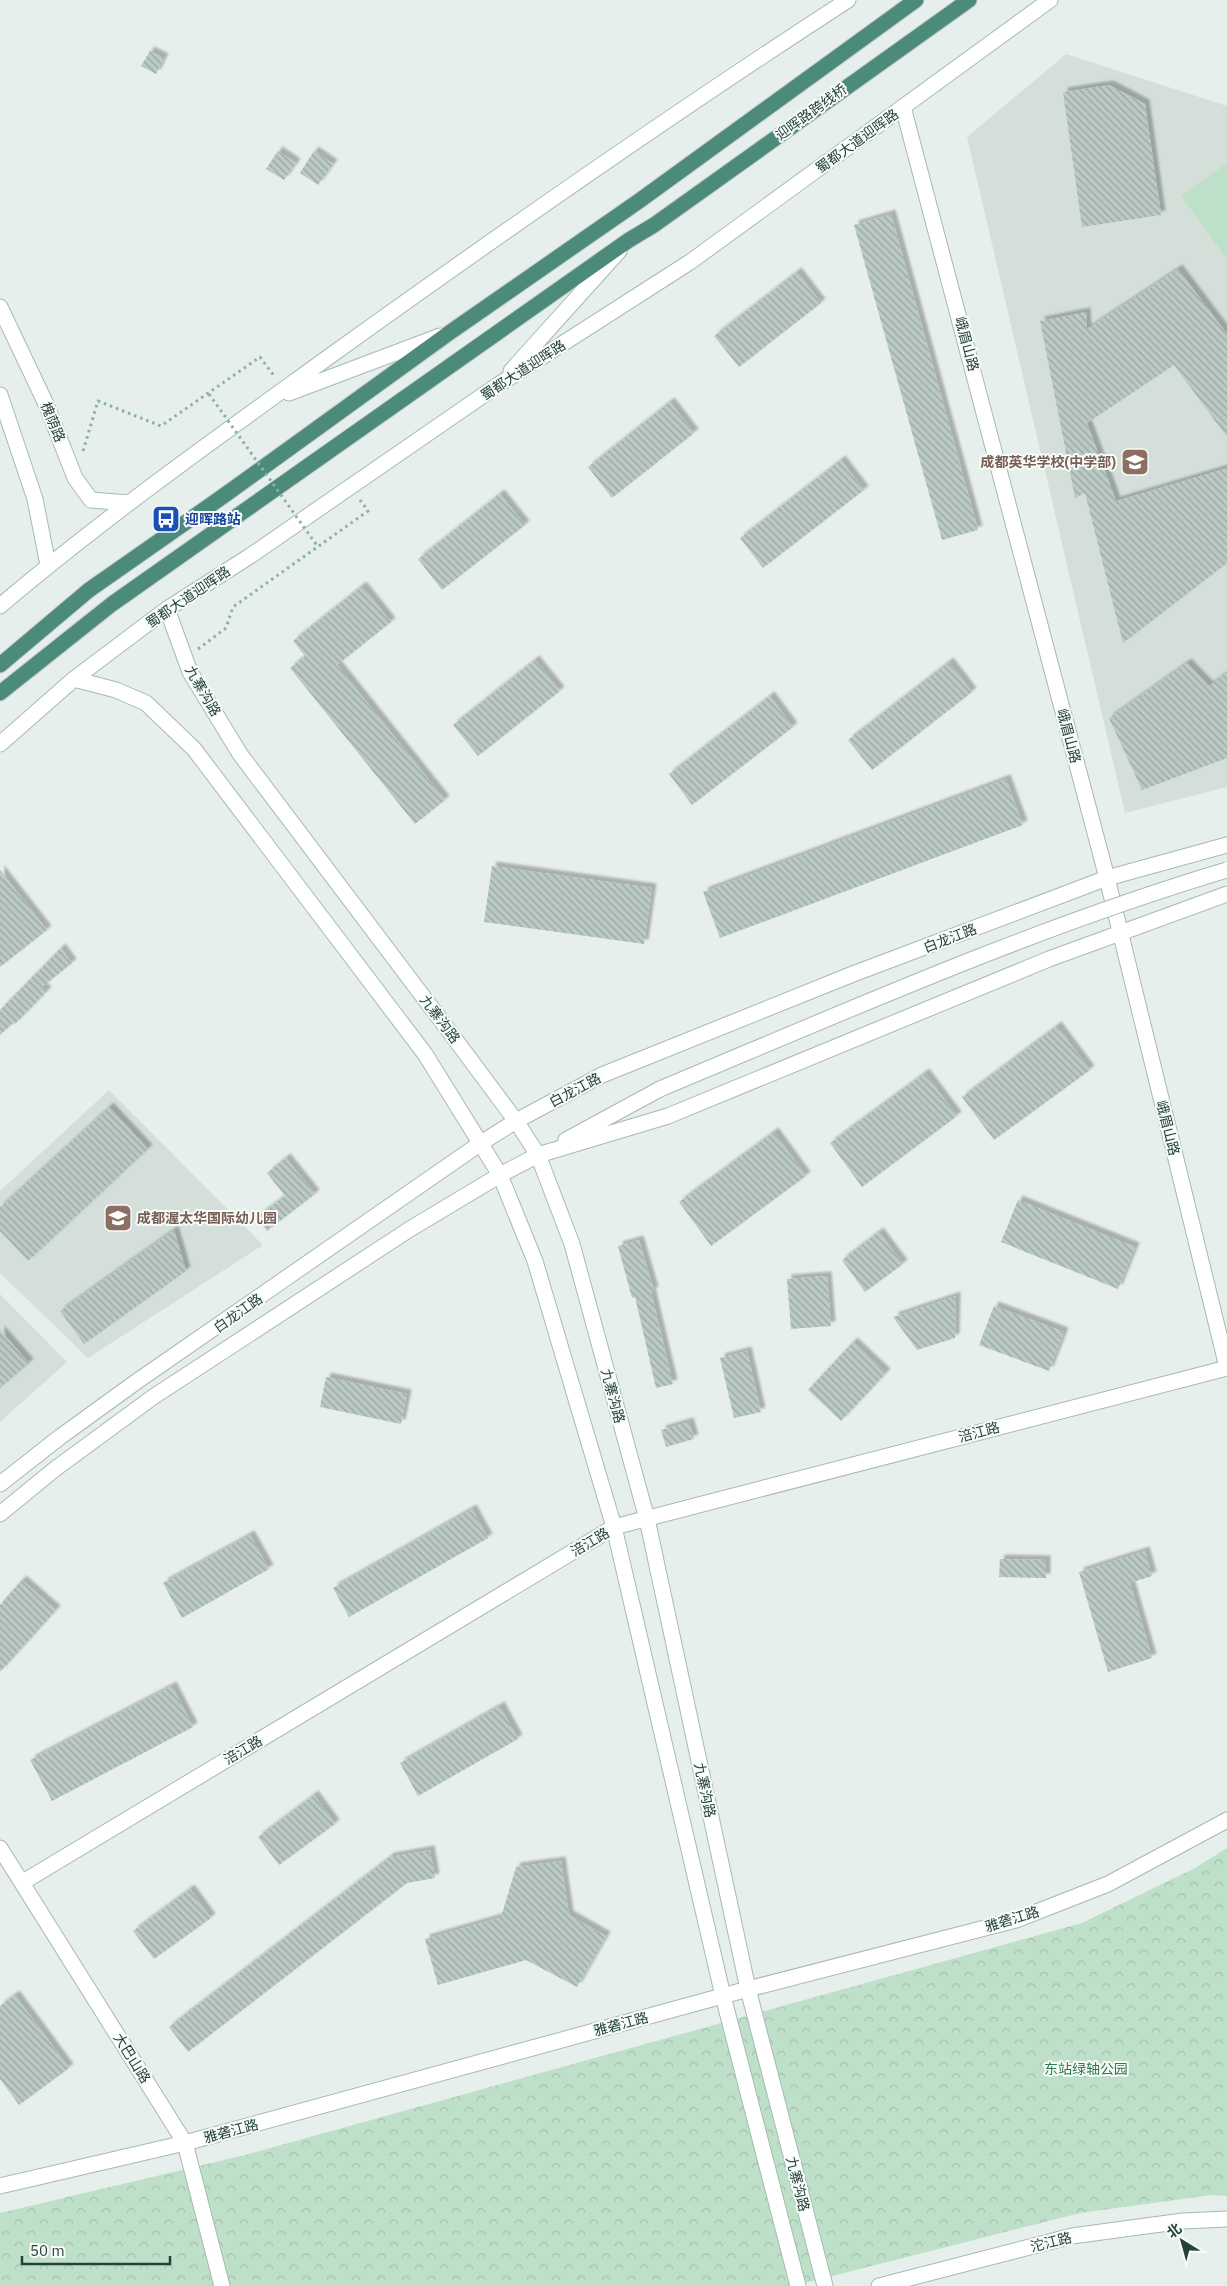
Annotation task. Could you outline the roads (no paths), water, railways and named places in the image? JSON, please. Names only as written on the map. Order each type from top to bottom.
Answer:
[{"type":"highway","name":"迎晖路跨线桥","points":[[448,333],[639,202],[916,0]]},
{"type":"highway","name":"迎晖路跨线桥","points":[[629,240],[969,0]]},
{"type":"highway","points":[[0,693],[112,604],[629,240]]},
{"type":"highway","points":[[0,666],[89,590],[222,497],[448,333]]},
{"type":"street","points":[[0,606],[48,565],[129,503],[500,234],[716,86],[848,0]]},
{"type":"street","name":"蜀都大道迎晖路","points":[[0,744],[74,679],[167,609],[258,551],[498,386],[690,262],[1050,0]]},
{"type":"street","name":"峨眉山路","points":[[903,107],[1107,878],[1227,1367]]},
{"type":"street","points":[[498,386],[629,240]]},
{"type":"street","name":"槐荫路","points":[[0,307],[46,404],[75,478],[91,500],[129,503]]},
{"type":"street","points":[[270,400],[448,333]]},
{"type":"street","points":[[0,395],[35,499],[48,565]]},
{"type":"street","name":"九寨沟路","points":[[167,609],[190,672],[240,754],[516,1121],[538,1155],[572,1244],[647,1519],[748,1989],[825,2286]]},
{"type":"street","name":"九寨沟路","points":[[74,679],[116,690],[146,703],[194,749],[425,1054],[500,1175],[536,1261],[614,1527],[723,1996],[798,2286]]},
{"type":"street","name":"白龙江路","points":[[0,1484],[60,1437],[136,1382],[481,1143],[516,1121],[602,1075],[853,974],[1107,878],[1227,844]]},
{"type":"street","points":[[538,1155],[660,1088],[999,949],[1155,892],[1227,870]]},
{"type":"street","name":"白龙江路","points":[[0,1514],[55,1469],[153,1398],[402,1234],[500,1175],[538,1155],[668,1116],[1049,959],[1227,894]]},
{"type":"street","name":"涪江路","points":[[23,1882],[614,1527],[1227,1367]]},
{"type":"street","name":"雅砻江路","points":[[0,2186],[186,2143],[748,1989],[1016,1920],[1108,1884],[1227,1820]]},
{"type":"street","name":"大巴山路","points":[[0,1848],[186,2143],[222,2286]]},
{"type":"street","name":"沱江路","points":[[879,2286],[1072,2236],[1183,2221],[1227,2219]]},
{"type":"place","name":"成都英华学校(中学部)","points":[[1135,462]]},
{"type":"place","name":"迎晖路站","points":[[166,519]]},
{"type":"place","name":"成都渥太华国际幼儿园","points":[[118,1218]]},
{"type":"park label","name":"东站绿轴公园","points":[[1086,2069]]}]
